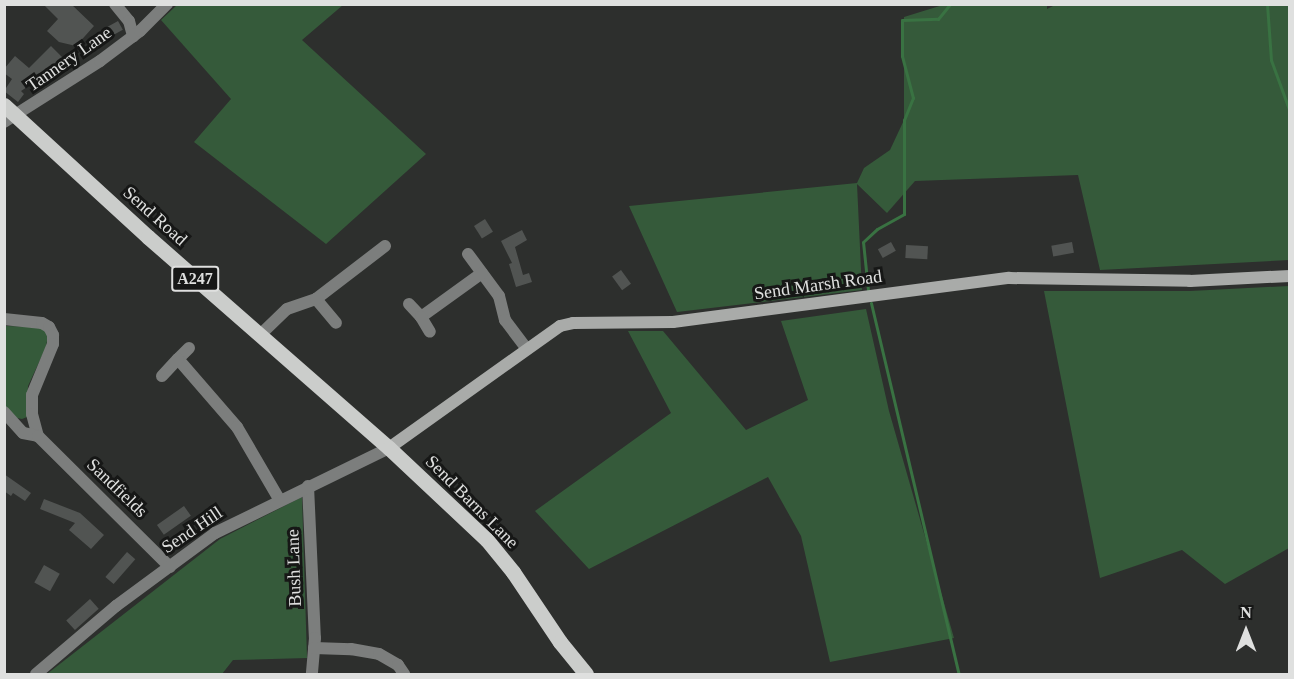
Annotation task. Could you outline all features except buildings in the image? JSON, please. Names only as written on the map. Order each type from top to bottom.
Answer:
[{"type":"main road","name":"Send Road","points":[[4,105],[11,119],[389,448]]},
{"type":"main road","name":"Send Marsh Road","points":[[389,448],[526,349],[560,326],[573,323],[674,322],[1009,278],[1190,282],[1290,276]]},
{"type":"main road","name":"Send Barns Lane","points":[[389,448],[487,540],[513,572],[560,642],[586,675]]},
{"type":"street","points":[[115,4],[129,21],[133,36]]},
{"type":"street","name":"Tannery Lane","points":[[11,119],[133,36],[167,4]]},
{"type":"street","points":[[260,335],[287,309],[316,299],[385,246]]},
{"type":"street","points":[[468,254],[482,273],[505,295],[505,320],[526,349]]},
{"type":"street","points":[[421,316],[482,273]]},
{"type":"street","points":[[316,299],[336,323]]},
{"type":"street","points":[[409,304],[421,316],[430,332]]},
{"type":"street","points":[[4,319],[42,323],[49,327],[53,335],[53,344],[32,395],[32,414],[38,436]]},
{"type":"street","points":[[162,376],[189,348]]},
{"type":"street","points":[[178,359],[237,427],[279,499]]},
{"type":"street","name":"Sandfields","points":[[4,412],[23,433],[38,436],[170,567]]},
{"type":"street","name":"Send Hill","points":[[36,675],[117,606],[214,533],[279,499],[389,448]]},
{"type":"street","name":"Bush Lane","points":[[308,486],[314,648],[312,675]]},
{"type":"street","points":[[314,648],[351,649],[379,654],[398,665],[404,675]]},
{"type":"green space","points":[[946,4],[1047,4],[1047,9],[1057,4],[1289,5],[1289,260],[1100,270],[1078,175],[915,181],[887,213],[857,184],[862,290],[677,312],[629,206],[857,183],[864,168],[890,150],[904,120],[904,17]]},
{"type":"green space","points":[[177,5],[343,5],[302,40],[426,154],[326,244],[194,142],[231,99],[161,20]]},
{"type":"green space","points":[[1289,286],[1289,548],[1225,584],[1182,550],[1100,578],[1044,291],[1190,291]]},
{"type":"green space","points":[[866,309],[889,411],[954,638],[830,662],[801,536],[768,477],[589,569],[535,511],[671,413],[628,331],[663,331],[746,430],[808,400],[781,321]]},
{"type":"green space","points":[[5,326],[42,327],[48,335],[46,347],[28,386],[27,417],[22,419],[17,418],[5,406]]},
{"type":"green space","points":[[302,497],[307,658],[233,660],[222,674],[47,674],[220,539]]},
{"type":"waterway","points":[[868,290],[863,242],[877,229],[904,214],[904,120],[913,98],[902,56],[902,20],[938,19],[950,4]]},
{"type":"waterway","points":[[1267,4],[1271,60],[1290,112]]},
{"type":"waterway","points":[[871,303],[959,674]]}]
